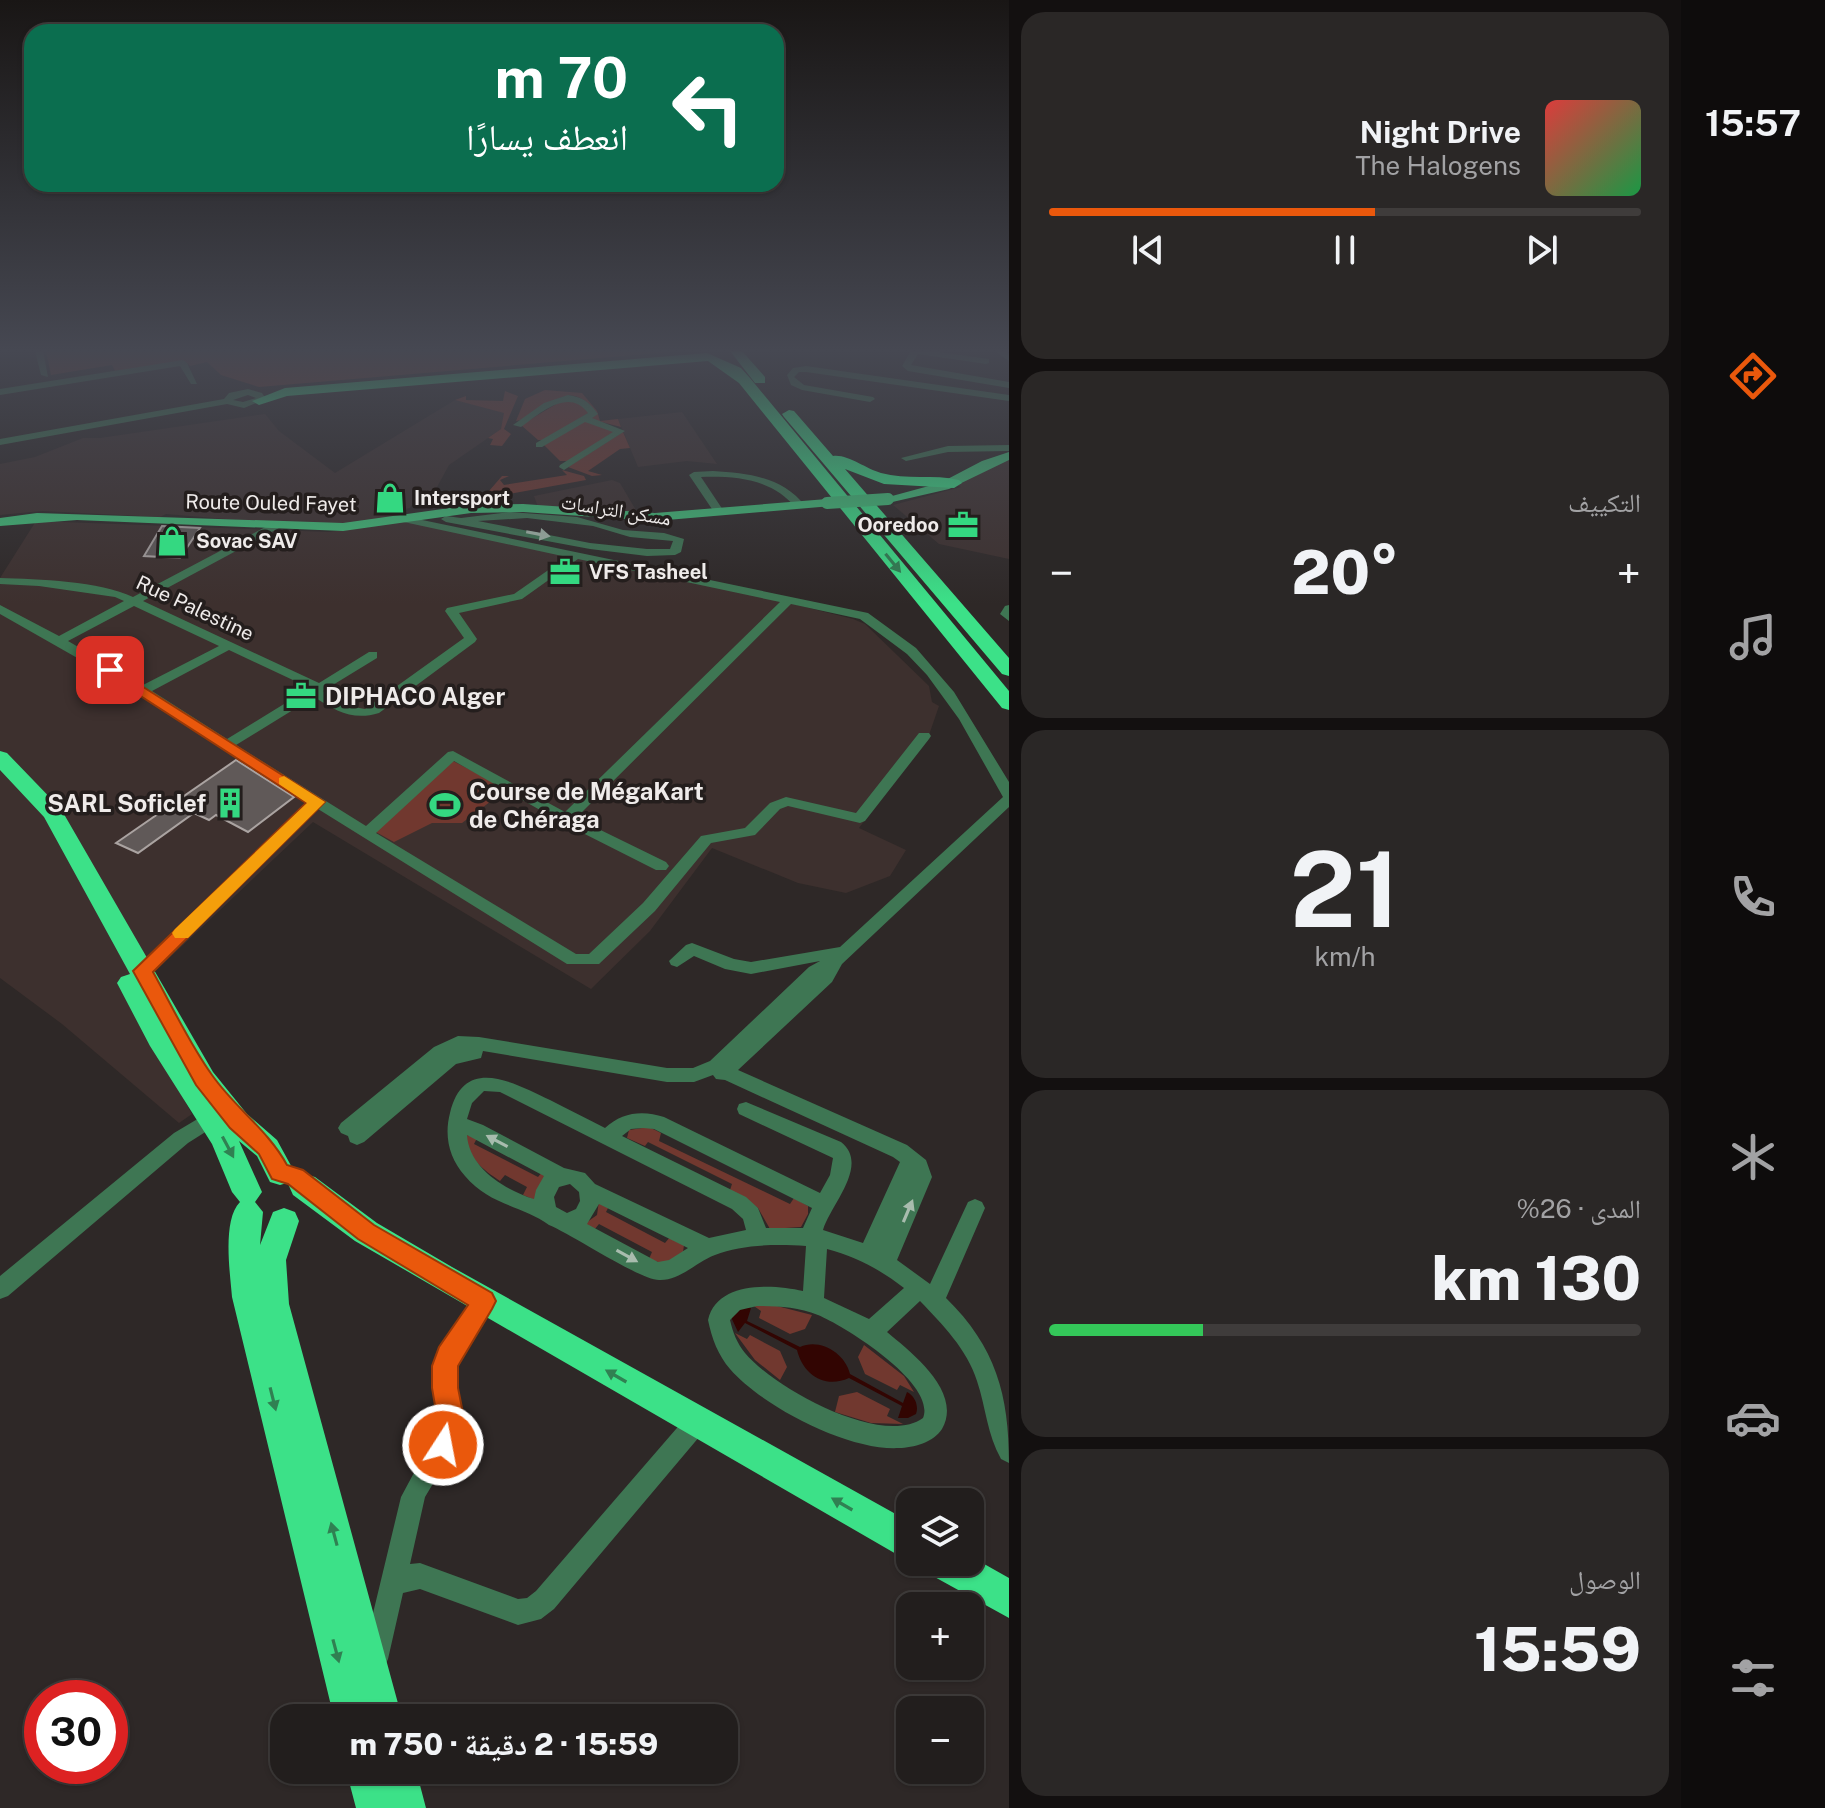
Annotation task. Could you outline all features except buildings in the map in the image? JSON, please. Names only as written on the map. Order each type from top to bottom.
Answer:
[{"type":"highway","points":[[798,435],[1009,704]]},
{"type":"highway","points":[[808,435],[1009,670]]},
{"type":"highway","points":[[815,443],[849,467],[869,476],[901,482],[954,483]]},
{"type":"highway","points":[[0,757],[34,790],[67,834],[203,1080],[237,1122],[267,1148],[292,1179],[366,1232],[896,1535]]},
{"type":"highway","points":[[0,771],[29,800],[61,846],[159,1039],[230,1151],[248,1202],[267,1223],[284,1221],[303,1206],[292,1179]]},
{"type":"highway","points":[[292,1179],[257,1180],[248,1202],[244,1249],[248,1297],[350,1704]]},
{"type":"highway","points":[[284,1221],[270,1260],[273,1304],[378,1704]]},
{"type":"highway","points":[[969,1576],[1009,1599]]},
{"type":"highway","points":[[371,1784],[377,1808]]},
{"type":"highway","points":[[399,1784],[405,1808]]},
{"type":"main road","name":"Route Ouled Fayet","points":[[0,522],[77,516],[343,527],[496,508],[655,517],[720,513],[888,499],[954,483],[986,464],[1009,456]]},
{"type":"street","points":[[0,442],[37,435]]},
{"type":"street","points":[[539,445],[556,435]]},
{"type":"street","points":[[564,467],[613,435]]},
{"type":"street","points":[[906,458],[948,449],[1009,448]]},
{"type":"street","points":[[720,513],[694,475],[709,474],[773,484],[783,489],[800,506]]},
{"type":"street","name":"مسكن التراسات","points":[[426,515],[639,555],[675,552],[679,539],[663,534],[622,533],[589,522],[537,517],[481,517],[462,521]]},
{"type":"street","points":[[403,519],[864,616],[894,637],[952,696],[967,716],[1009,797],[842,955],[826,978],[725,1072],[708,1080],[676,1085],[478,1053],[459,1054],[352,1133],[440,1052],[458,1043],[667,1075],[702,1073],[716,1066],[815,971],[842,955]]},
{"type":"street","points":[[60,640],[275,526]]},
{"type":"street","name":"Rue Palestine","points":[[0,581],[106,591],[360,716],[374,710],[471,639],[451,615],[454,608],[518,597],[575,556]]},
{"type":"street","name":"Rue Palestine","points":[[0,588],[81,594],[130,604]]},
{"type":"street","points":[[566,819],[788,601]]},
{"type":"street","points":[[0,609],[144,690],[317,802],[573,960],[584,962],[593,960],[649,907],[706,839],[750,832],[775,806],[786,801],[860,818],[924,736]]},
{"type":"street","points":[[1009,609],[1006,614],[1009,617]]},
{"type":"street","points":[[144,690],[223,648]]},
{"type":"street","points":[[228,744],[373,655]]},
{"type":"street","points":[[368,832],[453,755],[566,819],[661,866]]},
{"type":"street","points":[[143,971],[317,802]]},
{"type":"street","points":[[677,961],[686,951],[695,949],[731,965],[751,968],[842,955]]},
{"type":"street","points":[[725,1072],[911,1158],[919,1166],[922,1177],[876,1260]]},
{"type":"street","points":[[589,1190],[592,1202],[586,1213],[574,1220],[528,1206],[478,1178],[463,1161],[457,1145],[457,1116],[465,1098],[479,1084],[492,1082],[525,1095],[739,1203],[751,1214],[759,1237]]},
{"type":"street","points":[[746,1109],[834,1148],[843,1155],[842,1167],[812,1227],[813,1303]]},
{"type":"street","points":[[0,1289],[181,1138],[211,1119]]},
{"type":"street","points":[[609,1137],[625,1123],[639,1120],[657,1122],[823,1204]]},
{"type":"street","points":[[457,1131],[467,1127],[476,1130],[565,1178],[580,1181],[589,1190],[708,1248]]},
{"type":"street","points":[[565,1178],[546,1186],[542,1198],[552,1214],[656,1271],[668,1270],[708,1248],[759,1237],[814,1238],[838,1242],[876,1260],[926,1295],[965,1338],[979,1360],[990,1387],[1002,1438],[1009,1451]]},
{"type":"street","points":[[871,1332],[926,1295],[975,1208]]},
{"type":"street","points":[[775,1295],[838,1312],[871,1332],[914,1370],[935,1400],[938,1412],[934,1423],[923,1432],[891,1437],[844,1428],[782,1398],[737,1359],[724,1339],[718,1319],[731,1302],[775,1295]]},
{"type":"street","points":[[371,1676],[413,1497],[420,1478],[443,1445],[452,1423],[444,1376],[448,1355],[484,1301]]},
{"type":"street","points":[[990,1387],[1009,1402]]},
{"type":"street","points":[[392,1585],[406,1577],[420,1576],[518,1612],[532,1610],[545,1600],[697,1422]]},
{"type":"shaded area","points":[[285,435],[335,473],[397,435],[492,435],[449,465],[430,500],[415,499],[410,508],[401,510],[405,515],[366,523],[288,524],[166,514],[160,517],[42,511],[0,515],[0,464],[35,457],[83,438]]},
{"type":"shaded area","points":[[510,435],[502,446],[490,445],[493,439],[488,438]]},
{"type":"shaded area","points":[[533,435],[552,435],[544,440]]},
{"type":"shaded area","points":[[559,435],[610,435],[569,461],[560,461],[544,445]]},
{"type":"shaded area","points":[[618,435],[624,435],[630,448],[620,449],[588,471],[602,475],[592,476],[568,467]]},
{"type":"shaded area","points":[[625,435],[698,435],[717,464],[687,461],[638,467]]},
{"type":"shaded area","name":"Ooredoo","points":[[1009,457],[1009,559],[939,544],[893,505],[961,487],[956,485]]},
{"type":"shaded area","points":[[562,470],[584,476],[586,480],[509,494],[489,491],[502,476],[509,476],[500,480],[504,485],[567,475]]},
{"type":"shaded area","points":[[612,480],[620,483],[637,512],[538,507],[534,496]]},
{"type":"shaded area","points":[[415,520],[673,574],[865,624],[929,686],[932,702],[939,706],[929,735],[859,828],[906,850],[890,876],[846,893],[798,883],[712,848],[650,931],[591,989],[313,822],[127,998],[192,1114],[179,1123],[62,1024],[0,978],[0,578],[36,521],[329,532]]},
{"type":"shaded area","name":"Course de MégaKart de Chéraga","points":[[453,761],[507,789],[462,823],[432,823],[394,842],[374,831]]},
{"type":"shaded area","points":[[649,1127],[661,1133],[659,1141],[790,1204],[794,1198],[808,1206],[808,1214],[801,1227],[770,1229],[758,1208],[730,1190],[732,1184],[648,1142],[645,1146],[627,1138],[629,1130]]},
{"type":"shaded area","points":[[467,1135],[477,1138],[474,1144],[538,1177],[543,1171],[552,1176],[535,1200],[523,1195],[527,1187],[505,1175],[500,1181],[476,1161],[469,1149]]},
{"type":"shaded area","points":[[599,1201],[609,1206],[606,1212],[665,1243],[670,1237],[684,1245],[683,1252],[664,1264],[649,1259],[652,1252],[599,1224],[594,1230],[583,1225],[597,1215]]},
{"type":"shaded area","points":[[751,1304],[777,1306],[812,1315],[805,1329],[790,1334],[759,1318],[761,1311]]},
{"type":"shaded area","points":[[745,1307],[751,1308],[747,1321],[800,1347],[816,1344],[831,1349],[843,1360],[850,1374],[903,1403],[907,1392],[916,1402],[916,1414],[898,1418],[902,1406],[849,1378],[832,1382],[816,1378],[804,1366],[797,1350],[745,1323],[738,1332],[731,1317]]},
{"type":"shaded area","points":[[735,1333],[747,1339],[750,1335],[780,1351],[787,1367],[780,1380],[755,1360]]},
{"type":"shaded area","points":[[864,1345],[904,1376],[914,1392],[900,1385],[897,1390],[865,1374],[858,1357]]},
{"type":"shaded area","points":[[857,1392],[890,1409],[887,1416],[903,1424],[871,1423],[835,1412],[839,1396]]},
{"type":"slow traffic","points":[[182,933],[317,802],[284,781]]},
{"type":"place","name":"Intersport","points":[[390,498]]},
{"type":"place","name":"Ooredoo","points":[[963,525]]},
{"type":"place","name":"Sovac SAV","points":[[172,541]]},
{"type":"place","name":"VFS Tasheel","points":[[565,572]]},
{"type":"place","name":"DIPHACO Alger","points":[[301,696]]},
{"type":"place","name":"SARL Soficlef","points":[[230,803]]},
{"type":"place","name":"Course de MégaKart de Chéraga","points":[[445,805]]},
{"type":"route","points":[[110,670],[317,802],[143,971],[203,1080],[237,1122],[267,1148],[280,1173],[295,1176],[323,1202],[366,1232],[484,1301],[448,1355],[444,1376],[452,1423],[443,1445]]}]
